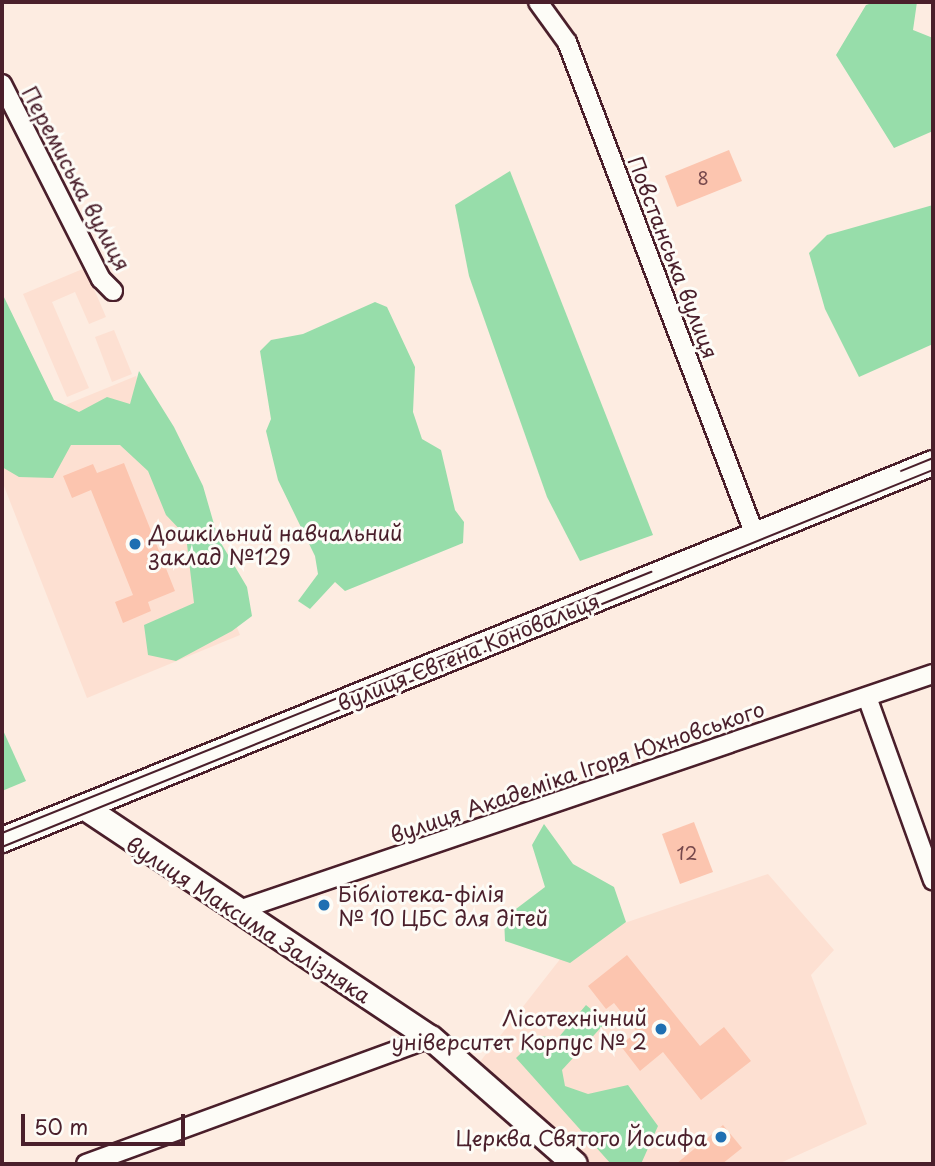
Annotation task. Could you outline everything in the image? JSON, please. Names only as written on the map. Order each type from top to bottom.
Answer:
[{"type":"street","name":"Повстанська вулиця","points":[[538,2],[572,54],[755,536]]},
{"type":"street","name":"Перемиська вулиця","points":[[2,85],[101,279],[113,291]]},
{"type":"street","name":"вулиця Євгена Коновальця","points":[[2,840],[933,463]]},
{"type":"street","name":"вулиця Академіка Ігоря Юхновського","points":[[236,911],[933,674]]},
{"type":"street","points":[[867,696],[933,880]]},
{"type":"street","name":"вулиця Максима Залізняка","points":[[83,807],[431,1038],[575,1164]]},
{"type":"street","points":[[86,1164],[431,1038]]},
{"type":"shaded area","points":[[85,268],[106,317],[89,324],[75,292],[52,302],[89,388],[67,397],[23,294]]},
{"type":"shaded area","points":[[114,330],[132,374],[112,382],[95,337]]},
{"type":"shaded area","points":[[136,376],[240,635],[87,698],[2,481],[2,431]]},
{"type":"shaded area","points":[[768,874],[834,950],[811,975],[867,1124],[778,1164],[587,1164],[479,1063],[575,940]]},
{"type":"green space","points":[[875,2],[917,2],[913,30],[933,38],[933,131],[894,148],[836,55],[866,5]]},
{"type":"green space","points":[[510,171],[653,535],[580,561],[547,497],[469,276],[455,205]]},
{"type":"green space","points":[[933,205],[933,344],[859,377],[825,309],[809,253],[827,235]]},
{"type":"green space","points":[[2,293],[54,400],[79,412],[107,397],[130,404],[139,371],[174,427],[203,486],[218,538],[247,587],[252,616],[232,631],[176,661],[148,655],[144,625],[194,603],[186,536],[166,515],[148,471],[120,445],[71,445],[53,478],[19,477],[2,467]]},
{"type":"green space","points":[[375,302],[387,307],[415,367],[413,412],[422,439],[441,450],[455,510],[464,522],[463,543],[345,591],[335,582],[310,609],[298,601],[318,574],[315,556],[278,480],[266,431],[271,419],[260,351],[271,340],[303,334]]},
{"type":"green space","points":[[2,728],[26,781],[2,791]]},
{"type":"green space","points":[[544,824],[573,864],[614,887],[626,922],[570,963],[505,941],[504,918],[545,887],[532,845]]},
{"type":"green space","points":[[586,1005],[606,1022],[562,1070],[565,1086],[588,1094],[628,1085],[658,1126],[641,1164],[611,1164],[516,1058],[539,1036],[558,1038]]},
{"type":"building","points":[[729,150],[742,181],[677,207],[665,176]]},
{"type":"building","name":"Дошкільний навчальний заклад №129","points":[[124,463],[175,591],[148,602],[151,611],[123,623],[115,602],[133,595],[91,490],[72,498],[63,476],[93,464],[97,473]]},
{"type":"building","points":[[694,822],[713,872],[680,884],[662,834]]},
{"type":"building","name":"Лісотехнічний університет Корпус № 2","points":[[627,955],[700,1046],[724,1027],[751,1061],[701,1100],[663,1052],[640,1071],[620,1045],[637,1032],[614,1003],[606,1009],[588,986]]},
{"type":"building","name":"Церква Святого Йосифа","points":[[723,1125],[742,1148],[722,1164],[676,1164]]},
{"type":"tram line","points":[[901,471],[933,458]]},
{"type":"tram line","points":[[2,847],[933,470]]},
{"type":"tram line","points":[[2,833],[651,572]]},
{"type":"place","name":"Дошкільний навчальний заклад №129","points":[[135,544]]},
{"type":"place","name":"Бібліотека-філія № 10 ЦБС для дітей","points":[[324,905]]},
{"type":"place","name":"Лісотехнічний університет Корпус № 2","points":[[661,1029]]},
{"type":"place","name":"Церква Святого Йосифа","points":[[721,1137]]}]
